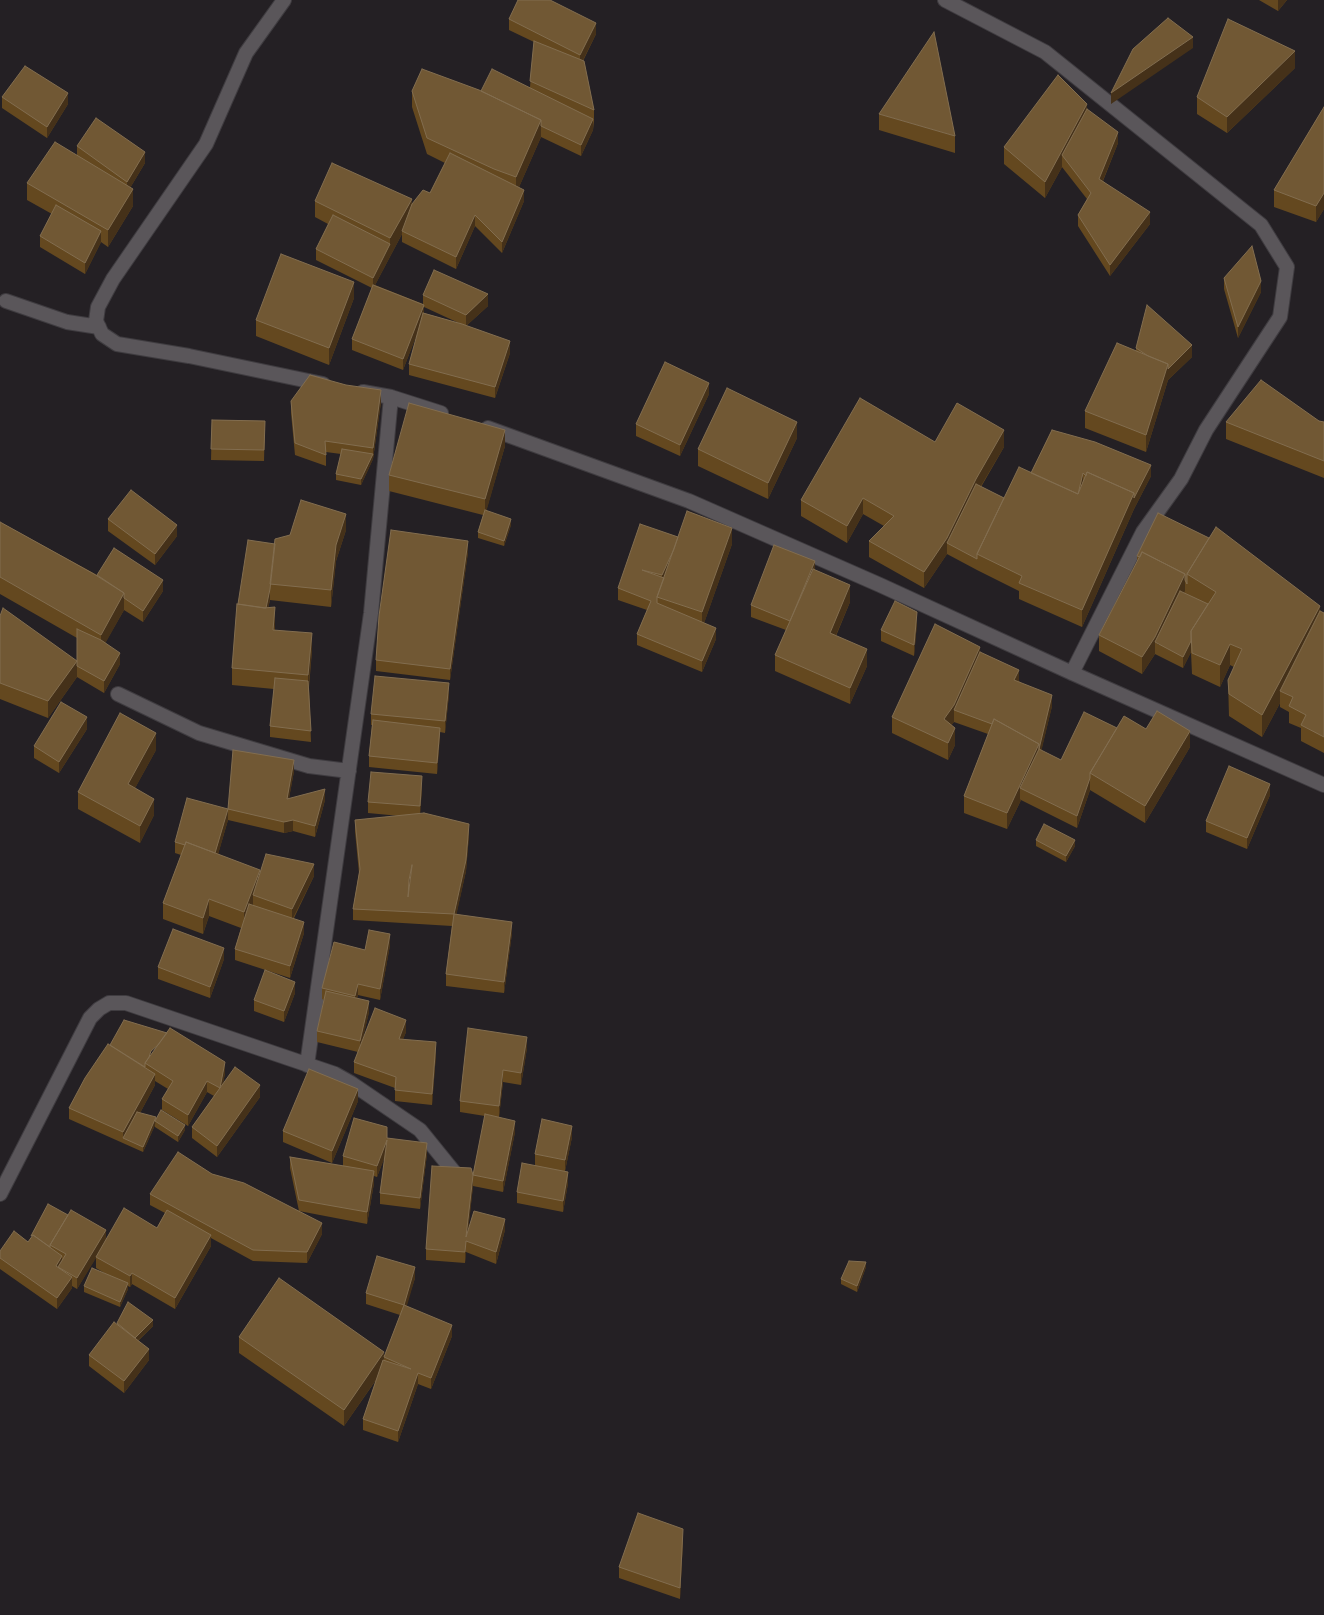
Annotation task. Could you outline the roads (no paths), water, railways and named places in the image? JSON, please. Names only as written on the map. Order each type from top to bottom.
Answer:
[{"type":"street","points":[[284,0],[246,53],[206,144],[113,279],[98,307],[96,321],[102,334],[117,344],[189,356],[333,386]]},
{"type":"street","points":[[945,0],[1045,52],[1053,58],[1261,225],[1286,267],[1280,317],[1206,430],[1181,479],[1143,532],[1072,673]]},
{"type":"street","points":[[6,301],[67,322],[99,328]]},
{"type":"street","points":[[352,390],[391,396],[453,417]]},
{"type":"street","points":[[306,1065],[371,613],[391,396]]},
{"type":"street","points":[[471,423],[516,437],[689,501],[1324,785]]},
{"type":"street","points":[[118,694],[176,723],[226,741],[309,766],[349,771]]},
{"type":"street","points":[[0,1194],[90,1018],[109,1003],[126,1004],[335,1074],[420,1130],[454,1172]]}]
